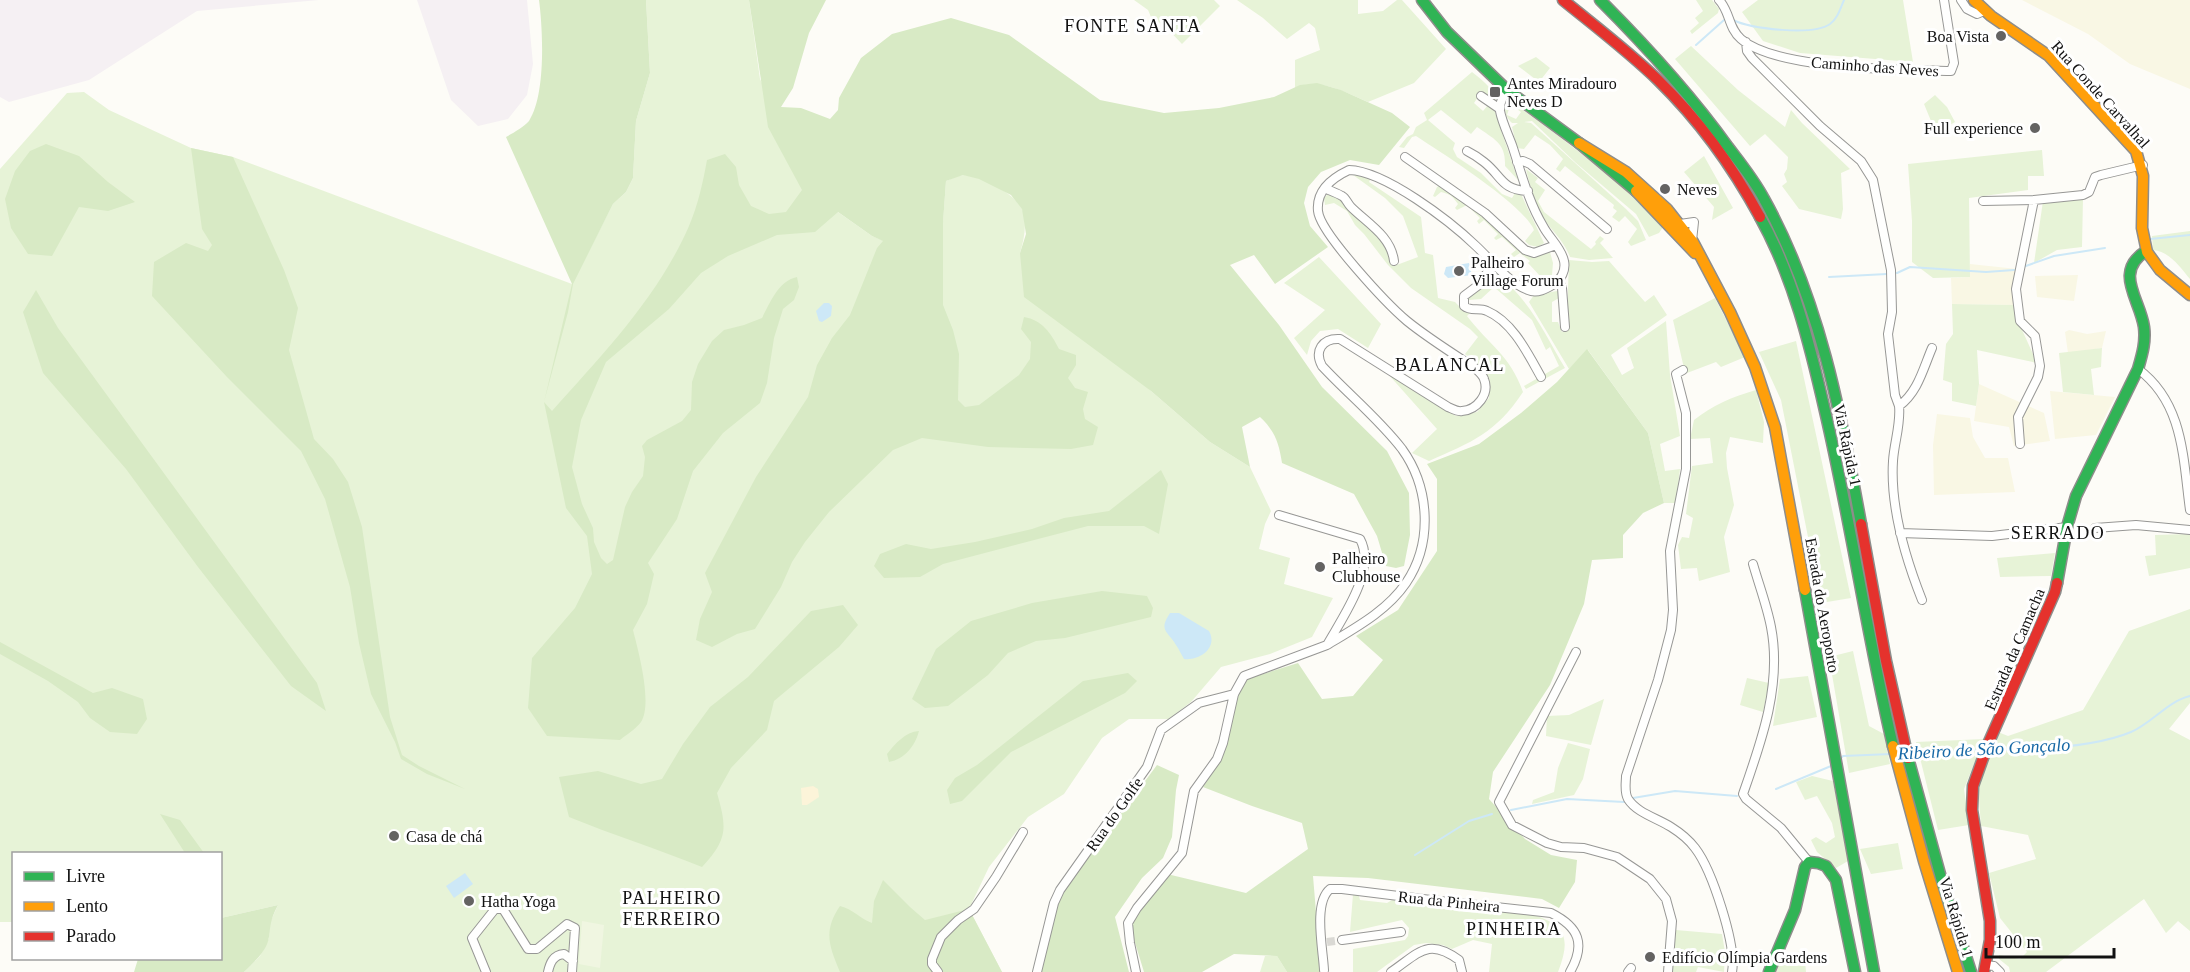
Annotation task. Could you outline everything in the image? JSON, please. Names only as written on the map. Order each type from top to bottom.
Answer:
[{"type":"main road","name":"Estrada do Aeroporto","points":[[1422,0],[1447,32],[1507,90],[1579,143],[1645,199],[1699,258]]},
{"type":"main road","name":"Via Rápida 1","points":[[1563,0],[1631,56],[1680,104],[1706,134],[1736,176],[1776,251],[1796,301],[1816,371],[1893,744],[1958,972]]},
{"type":"main road","name":"Via Rápida 1","points":[[1600,0],[1714,127],[1767,202],[1791,254],[1819,337],[1830,380],[1905,747],[1971,972]]},
{"type":"main road","name":"Rua Conde Carvalhal","points":[[1974,0],[1984,11],[2049,56],[2136,151],[2143,165],[2143,234],[2146,251]]},
{"type":"main road","name":"Estrada do Aeroporto","points":[[1579,143],[1602,154],[1628,173],[1680,224],[1692,241],[1699,258],[1746,342],[1763,386],[1775,427],[1874,972]]},
{"type":"main road","points":[[1645,199],[1671,220],[1680,224]]},
{"type":"main road","points":[[2146,251],[2156,265],[2190,295]]},
{"type":"main road","name":"Estrada da Camacha","points":[[1984,969],[1990,940],[1990,921],[1972,810],[1973,786],[1988,744],[2055,592],[2067,527],[2080,487],[2138,369],[2145,349],[2147,338],[2129,274],[2135,258],[2146,251]]},
{"type":"main road","points":[[1769,972],[1795,910],[1805,867],[1809,862],[1817,861],[1831,870],[1836,880],[1855,972]]},
{"type":"street","points":[[1719,0],[1727,10],[1730,24],[1739,37],[1746,42],[1747,51],[1752,58],[1820,126],[1861,161],[1873,180],[1879,199],[1891,270],[1892,312],[1888,334],[1894,389],[1899,406],[1893,461],[1893,487],[1900,532],[1910,570],[1922,600]]},
{"type":"street","name":"Caminho das Neves","points":[[1746,42],[1793,59],[1847,67],[1951,71],[1954,63],[1944,0]]},
{"type":"street","points":[[1961,0],[1977,15],[1984,11]]},
{"type":"street","points":[[1136,972],[1128,923],[1137,908],[1182,853],[1194,791],[1216,759],[1223,743],[1234,694],[1244,676],[1327,645],[1366,621],[1406,584],[1420,556],[1425,511],[1419,481],[1402,449],[1322,366],[1318,359],[1318,352],[1322,344],[1332,339],[1340,339],[1459,412],[1471,409],[1479,403],[1486,387],[1484,378],[1475,368],[1406,320],[1334,241],[1325,229],[1318,212],[1318,203],[1324,188],[1349,170],[1372,174],[1433,211],[1528,291],[1548,289],[1559,281],[1564,262],[1556,245],[1543,227],[1517,162],[1500,109],[1501,100],[1507,90]]},
{"type":"street","points":[[1481,96],[1500,109]]},
{"type":"street","points":[[1467,151],[1485,163],[1514,191],[1528,191]]},
{"type":"street","points":[[1405,158],[1485,213],[1525,250],[1534,253],[1556,245]]},
{"type":"street","points":[[1517,162],[1523,160],[1530,164],[1607,230]]},
{"type":"street","points":[[1983,201],[2034,200],[2083,195],[2089,192],[2096,177],[2143,165]]},
{"type":"street","points":[[1324,188],[1344,196],[1350,206],[1368,220],[1379,235],[1389,243],[1394,261]]},
{"type":"street","points":[[2020,444],[2018,417],[2038,377],[2040,366],[2035,336],[2020,321],[2016,289],[2034,200]]},
{"type":"street","points":[[1680,224],[1694,222],[1692,241]]},
{"type":"street","points":[[1493,263],[1480,284],[1464,296],[1464,306],[1468,309],[1485,310],[1509,328],[1520,341],[1541,377]]},
{"type":"street","points":[[1559,281],[1563,288],[1565,327]]},
{"type":"street","points":[[1899,406],[1908,399],[1916,387],[1932,348]]},
{"type":"street","points":[[2138,369],[2165,398],[2179,429],[2190,510]]},
{"type":"street","points":[[1683,370],[1676,374],[1686,413],[1686,469],[1670,550],[1673,610],[1671,630],[1658,680],[1626,776],[1625,787],[1629,800],[1634,806],[1670,826],[1694,848],[1702,861],[1719,903],[1731,948],[1732,972]]},
{"type":"street","points":[[1279,515],[1360,538],[1364,545],[1364,564],[1359,585],[1327,645]]},
{"type":"street","points":[[2095,528],[2136,525],[2190,530]]},
{"type":"street","points":[[1900,532],[1992,536],[2067,527]]},
{"type":"street","points":[[1753,564],[1771,627],[1774,671],[1764,734],[1743,794],[1781,828],[1809,862]]},
{"type":"street","points":[[1576,652],[1499,802],[1512,825],[1546,843],[1561,847],[1584,848],[1617,857],[1650,879],[1666,899],[1672,921],[1668,972]]},
{"type":"street","name":"Rua do Golfe","points":[[1037,972],[1054,903],[1060,890],[1147,767],[1161,730],[1199,703],[1234,694]]},
{"type":"street","points":[[938,972],[932,964],[932,959],[941,937],[958,920],[974,909],[1023,832]]},
{"type":"street","name":"Rua da Pinheira","points":[[1324,970],[1325,943],[1320,920],[1323,898],[1330,888],[1551,912],[1567,920],[1576,933],[1579,948],[1570,972]]},
{"type":"street","points":[[486,972],[472,938],[495,909],[503,909],[528,949],[537,949],[567,924],[575,928],[572,972]]},
{"type":"street","points":[[1342,940],[1401,932]]},
{"type":"street","points":[[1391,972],[1426,949],[1436,948],[1445,950],[1460,960],[1462,972]]},
{"type":"street","points":[[548,972],[553,958],[560,954],[564,954],[573,961]]},
{"type":"street","points":[[1984,969],[1994,966],[2000,972]]},
{"type":"shaded area","points":[[0,0],[319,0],[197,11],[89,80],[9,102],[0,97]]},
{"type":"shaded area","points":[[417,0],[527,0],[533,64],[527,95],[508,119],[478,126],[451,100]]},
{"type":"shaded area","points":[[2022,0],[2190,0],[2190,89],[2130,64],[2088,34]]},
{"type":"shaded area","points":[[1970,264],[2017,269],[2016,305],[1952,304],[1951,278],[1970,277]]},
{"type":"shaded area","points":[[2078,275],[2074,301],[2037,297],[2035,276]]},
{"type":"shaded area","points":[[2069,330],[2087,334],[2106,331],[2102,348],[2068,353],[2065,332]]},
{"type":"shaded area","points":[[1979,384],[2044,413],[2050,441],[2014,446],[2009,427],[1974,421]]},
{"type":"shaded area","points":[[2050,391],[2115,397],[2096,435],[2055,439]]},
{"type":"shaded area","points":[[1937,414],[1970,418],[1973,437],[1985,458],[2008,458],[2015,492],[1934,495],[1933,445]]},
{"type":"green space","points":[[539,0],[646,0],[650,73],[636,121],[633,178],[626,192],[613,204],[573,284],[568,312],[544,402],[572,284],[506,137],[529,121],[538,95],[542,62]]},
{"type":"green space","points":[[646,0],[749,0],[760,79],[825,203],[872,236],[943,265],[946,181],[964,175],[979,178],[998,187],[1014,199],[1023,211],[1025,222],[1020,253],[1151,391],[1210,442],[1250,467],[1271,511],[1265,524],[1259,549],[1290,558],[1284,584],[1333,598],[1312,637],[1270,654],[1221,667],[1191,702],[1169,719],[1129,719],[1102,738],[1064,794],[1028,817],[989,867],[969,909],[1002,972],[244,972],[260,956],[269,938],[269,925],[278,905],[222,918],[222,852],[12,852],[12,922],[0,922],[0,169],[67,93],[84,92],[109,110],[191,148],[233,157],[572,284],[613,204],[626,192],[633,178],[636,121],[650,73]]},
{"type":"green space","points":[[749,0],[826,0],[809,33],[793,88],[781,107],[801,108],[830,119],[838,110],[839,98],[861,58],[892,34],[951,18],[1009,35],[1100,100],[1164,113],[1219,108],[1274,97],[1300,85],[1317,83],[1341,90],[1392,113],[1410,127],[1379,165],[1350,160],[1321,172],[1308,187],[1304,203],[1310,226],[1328,247],[1275,284],[1254,255],[1230,265],[1279,325],[1322,387],[1387,451],[1409,493],[1410,535],[1404,566],[1396,568],[1386,566],[1377,536],[1354,494],[1282,463],[1276,438],[1260,417],[1242,427],[1250,467],[1210,442],[1151,391],[1024,297],[1020,253],[1026,234],[1022,209],[1011,195],[979,179],[963,175],[946,181],[943,223],[943,305],[959,354],[958,400],[965,407],[979,405],[1019,375],[1030,359],[1031,342],[1021,329],[1024,317],[1036,321],[1045,328],[1059,349],[1076,355],[1076,365],[1068,378],[1075,388],[1088,392],[1083,409],[1085,419],[1098,427],[1093,445],[1071,449],[988,447],[922,438],[893,450],[829,512],[805,542],[755,629],[737,634],[712,647],[696,640],[700,619],[712,592],[705,573],[756,477],[808,397],[817,365],[832,338],[850,315],[877,248],[883,241],[838,212],[815,232],[777,235],[728,256],[701,273],[669,309],[606,362],[581,420],[572,467],[582,504],[593,528],[594,542],[601,558],[607,564],[613,560],[625,507],[643,476],[645,457],[642,446],[647,440],[682,421],[691,410],[692,382],[698,364],[712,341],[724,330],[762,318],[780,288],[790,279],[797,277],[799,287],[794,300],[783,309],[774,338],[767,383],[760,403],[723,433],[693,471],[677,519],[648,563],[654,574],[647,604],[633,630],[645,690],[646,702],[641,722],[620,740],[547,736],[528,708],[532,658],[575,608],[592,574],[587,536],[566,508],[544,402],[552,411],[628,324],[662,277],[689,226],[700,193],[707,160],[725,154],[736,167],[739,185],[751,206],[769,214],[786,212],[802,190],[768,127]]},
{"type":"green space","points":[[1134,0],[1214,0],[1220,6],[1182,44],[1161,22],[1154,24],[1148,10]]},
{"type":"green space","points":[[1237,0],[1358,0],[1358,14],[1383,11],[1397,0],[1402,0],[1446,49],[1414,83],[1368,102],[1323,85],[1313,84],[1295,88],[1295,60],[1320,50],[1315,28],[1309,23],[1287,39]]},
{"type":"green space","points":[[1696,0],[1712,0],[1719,9],[1718,13],[1692,34],[1690,31],[1699,23],[1695,18],[1703,11]]},
{"type":"green space","points":[[1758,0],[1903,0],[1913,62],[1800,53],[1763,41],[1742,12]]},
{"type":"green space","points":[[1691,46],[1738,90],[1785,127],[1791,110],[1850,169],[1841,173],[1843,209],[1841,219],[1799,209],[1782,186],[1787,182],[1784,174],[1788,157],[1765,134],[1750,146],[1675,59]]},
{"type":"green space","points":[[1536,57],[1550,68],[1539,82],[1518,66]]},
{"type":"green space","points":[[1472,72],[1487,84],[1495,96],[1496,100],[1493,102],[1480,94],[1474,103],[1483,111],[1488,105],[1494,109],[1518,180],[1505,166],[1505,158],[1498,142],[1477,127],[1471,134],[1441,110],[1428,120],[1455,143],[1453,149],[1457,157],[1481,173],[1502,194],[1512,198],[1515,193],[1521,194],[1544,243],[1538,247],[1529,245],[1525,241],[1534,230],[1527,219],[1481,180],[1416,136],[1412,137],[1404,148],[1399,147],[1407,137],[1413,134],[1416,127],[1427,120],[1424,113]]},
{"type":"green space","points":[[1935,95],[1947,107],[1955,122],[1936,133],[1924,104]]},
{"type":"green space","points":[[1508,102],[1513,103],[1572,147],[1646,207],[1665,224],[1659,233],[1649,237],[1636,214],[1576,163],[1532,121],[1524,122],[1531,123],[1626,209],[1638,221],[1646,240],[1631,246],[1628,242],[1637,229],[1625,216],[1619,222],[1612,217],[1617,211],[1613,208],[1614,205],[1565,166],[1560,172],[1556,169],[1563,159],[1550,145],[1535,135],[1524,149],[1517,148],[1512,127],[1518,123],[1512,123],[1509,120],[1506,115],[1505,108],[1509,109],[1507,115],[1516,119],[1521,112],[1514,107],[1505,106]]},
{"type":"green space","points":[[46,144],[79,156],[135,202],[108,211],[79,207],[52,256],[28,254],[11,228],[5,199],[15,171],[30,151]]},
{"type":"green space","points":[[191,148],[233,157],[284,270],[298,308],[289,350],[314,439],[333,459],[348,482],[362,527],[390,717],[402,755],[465,789],[427,774],[401,759],[371,694],[359,643],[350,587],[325,499],[301,451],[227,377],[152,296],[154,262],[186,243],[208,251],[212,245],[202,229]]},
{"type":"green space","points":[[2042,150],[2044,176],[2028,176],[2028,190],[1969,198],[1970,277],[1933,278],[1912,262],[1908,164]]},
{"type":"green space","points":[[1704,156],[1733,208],[1712,220],[1714,207],[1684,172]]},
{"type":"green space","points":[[1526,169],[1538,178],[1535,182],[1545,190],[1538,201],[1544,212],[1591,249],[1600,236],[1604,239],[1600,243],[1613,258],[1589,260],[1570,257],[1563,243],[1539,210]]},
{"type":"green space","points":[[1353,175],[1371,178],[1369,182],[1421,217],[1425,253],[1433,255],[1438,298],[1455,302],[1460,307],[1472,311],[1467,316],[1505,359],[1518,379],[1523,392],[1493,427],[1471,442],[1429,461],[1412,453],[1437,429],[1388,374],[1456,416],[1477,412],[1489,398],[1486,377],[1465,354],[1478,337],[1411,288],[1388,265],[1355,225],[1347,211],[1334,203],[1325,205],[1324,198],[1328,194],[1342,200],[1386,246],[1389,260],[1394,266],[1418,257],[1403,216],[1385,198]]},
{"type":"green space","points":[[1442,184],[1535,255],[1550,252],[1553,263],[1552,275],[1545,280],[1533,283],[1541,277],[1528,263],[1530,261],[1520,253],[1514,257],[1511,254],[1516,250],[1502,237],[1496,240],[1494,238],[1498,234],[1484,220],[1479,224],[1477,221],[1480,218],[1467,205],[1457,210],[1455,208],[1458,204],[1450,195],[1441,192],[1433,196],[1437,187]]},
{"type":"green space","points":[[2083,198],[2082,247],[2057,250],[2034,263],[2043,201]]},
{"type":"green space","points":[[2190,231],[2190,279],[2169,257],[2153,250],[2152,236]]},
{"type":"green space","points":[[1319,257],[1381,324],[1368,348],[1338,329],[1320,331],[1311,341],[1307,355],[1294,338],[1325,310],[1284,283]]},
{"type":"green space","points":[[1569,260],[1609,261],[1645,302],[1654,295],[1667,315],[1611,355],[1622,375],[1634,368],[1627,348],[1666,321],[1670,375],[1680,436],[1660,444],[1665,471],[1680,469],[1676,503],[1664,503],[1648,433],[1588,350],[1569,369],[1529,302],[1534,295],[1559,292],[1559,298],[1552,302],[1552,322],[1558,322],[1562,332],[1569,329],[1567,317]]},
{"type":"green space","points":[[1492,271],[1505,281],[1525,303],[1565,368],[1526,389],[1524,386],[1559,366],[1550,347],[1546,350],[1532,320],[1494,287],[1481,299],[1469,300],[1466,297],[1486,282]]},
{"type":"green space","points":[[36,290],[58,328],[317,683],[326,711],[291,686],[198,567],[126,469],[43,373],[23,312]]},
{"type":"green space","points":[[1715,298],[1745,357],[1721,367],[1716,362],[1687,373],[1673,320]]},
{"type":"green space","points":[[1952,304],[2016,305],[2018,321],[2037,363],[1977,350],[1979,384],[1976,406],[1952,401],[1952,383],[1943,380],[1946,344],[1953,334]]},
{"type":"green space","points":[[1796,341],[1851,598],[1821,603],[1781,400],[1759,352]]},
{"type":"green space","points":[[2102,348],[2101,367],[2091,369],[2094,395],[2063,392],[2059,353]]},
{"type":"green space","points":[[1587,349],[1648,433],[1664,503],[1643,513],[1623,535],[1623,558],[1592,560],[1584,604],[1550,685],[1493,772],[1489,799],[1525,839],[1551,855],[1577,860],[1575,882],[1559,908],[1542,899],[1368,878],[1313,876],[1321,972],[1287,972],[1277,956],[1234,954],[1202,972],[1144,972],[1129,923],[1167,874],[1246,893],[1308,849],[1302,823],[1203,787],[1219,763],[1225,749],[1234,698],[1244,680],[1298,663],[1322,699],[1353,696],[1383,660],[1356,636],[1398,610],[1437,551],[1437,479],[1427,464],[1479,444],[1521,413],[1557,382]]},
{"type":"green space","points":[[1756,390],[1764,422],[1763,443],[1730,437],[1726,453],[1734,505],[1724,537],[1730,572],[1699,581],[1697,568],[1681,569],[1678,545],[1682,537],[1689,538],[1693,518],[1686,514],[1692,466],[1713,463],[1710,438],[1690,439],[1694,420],[1723,402]]},
{"type":"green space","points":[[1161,470],[1168,484],[1159,534],[1144,526],[1088,526],[943,564],[920,577],[884,578],[874,566],[880,554],[906,544],[931,549],[975,542],[1032,529],[1064,518],[1109,511]]},
{"type":"green space","points":[[2190,534],[2190,568],[2149,576],[2145,556],[2156,555],[2155,535]]},
{"type":"green space","points":[[2055,553],[2051,576],[2000,577],[1997,558]]},
{"type":"green space","points":[[1102,591],[1147,596],[1153,608],[1151,617],[1065,638],[1036,641],[1008,653],[988,675],[948,706],[925,708],[912,699],[936,649],[971,621],[1032,603]]},
{"type":"green space","points":[[843,605],[858,625],[839,647],[774,701],[767,730],[731,768],[717,793],[723,815],[723,833],[717,849],[702,867],[569,817],[559,777],[598,771],[641,784],[662,779],[683,744],[710,707],[748,677],[811,611]]},
{"type":"green space","points":[[2190,609],[2190,703],[2169,729],[2190,740],[2190,931],[2178,921],[2166,933],[2144,899],[2046,972],[2010,972],[2009,967],[1999,959],[1999,955],[2020,959],[2027,952],[2000,918],[1989,873],[2036,859],[2028,835],[1981,826],[1978,786],[1998,732],[2008,736],[2083,710],[2129,631]]},
{"type":"green space","points":[[0,642],[93,693],[112,688],[143,699],[147,719],[137,734],[110,732],[90,718],[78,702],[48,681],[0,654]]},
{"type":"green space","points":[[1853,651],[1869,726],[1884,734],[1890,764],[1849,773],[1829,657]]},
{"type":"green space","points":[[1128,673],[1137,681],[1125,693],[1011,752],[962,801],[950,804],[947,790],[955,778],[977,765],[1083,681]]},
{"type":"green space","points":[[1808,676],[1817,717],[1773,726],[1780,679]]},
{"type":"green space","points":[[1747,678],[1769,683],[1763,712],[1740,705]]},
{"type":"green space","points":[[1604,699],[1591,745],[1546,736],[1547,716],[1569,715]]},
{"type":"green space","points":[[919,731],[908,751],[900,758],[889,762],[887,754],[897,743],[905,736]]},
{"type":"green space","points":[[1984,739],[1964,789],[1969,825],[1938,830],[1916,742]]},
{"type":"green space","points":[[1568,743],[1590,749],[1583,779],[1574,795],[1532,804],[1533,800],[1554,792],[1558,768]]},
{"type":"green space","points":[[1157,765],[1179,775],[1172,837],[1163,858],[1142,878],[1115,917],[1129,972],[1040,972],[1061,894]]},
{"type":"green space","points":[[1812,776],[1833,781],[1848,861],[1836,868],[1817,852],[1811,840],[1816,837],[1826,843],[1835,837],[1832,823],[1817,796],[1805,800],[1796,782]]},
{"type":"green space","points":[[160,814],[180,820],[203,852],[184,852]]},
{"type":"green space","points":[[1898,843],[1903,869],[1871,874],[1860,849]]},
{"type":"green space","points":[[883,880],[925,920],[969,909],[1002,972],[840,972],[831,946],[831,923],[840,906],[872,923],[874,901]]},
{"type":"green space","points":[[1358,893],[1360,900],[1387,903],[1392,900],[1534,915],[1545,919],[1560,929],[1565,943],[1558,972],[1489,972],[1492,944],[1473,940],[1452,949],[1443,945],[1426,943],[1414,945],[1377,972],[1353,972],[1353,949],[1405,940],[1409,928],[1402,920],[1350,932],[1353,894]]},
{"type":"green space","points":[[278,905],[266,947],[244,972],[134,972],[138,960],[222,960],[222,918]]},
{"type":"green space","points":[[582,921],[604,925],[600,968],[579,964]]},
{"type":"green space","points":[[1676,930],[1722,934],[1725,952],[1724,972],[1698,967],[1696,972],[1672,972]]},
{"type":"green space","points":[[1804,951],[1806,972],[1774,972],[1783,954]]},
{"type":"green space","points":[[1265,956],[1277,956],[1287,972],[1260,972]]},
{"type":"sand","points":[[813,786],[818,789],[819,797],[807,805],[802,805],[801,788]]},
{"type":"water","points":[[1469,263],[1472,275],[1448,278],[1444,274],[1446,267]]},
{"type":"water","points":[[824,303],[832,306],[831,316],[822,322],[819,321],[816,311]]},
{"type":"water","points":[[1170,613],[1179,613],[1209,631],[1211,642],[1206,652],[1196,658],[1184,659],[1165,627]]},
{"type":"water","points":[[465,873],[473,884],[454,898],[446,886]]},
{"type":"waterway","points":[[1733,20],[1782,30],[1822,28],[1833,22],[1844,0]]},
{"type":"waterway","points":[[1696,45],[1724,20]]},
{"type":"waterway","name":"Ribeiro de São Gonçalo","points":[[2150,239],[2190,235]]},
{"type":"waterway","name":"Ribeiro de São Gonçalo","points":[[2023,267],[2054,256],[2105,248]]},
{"type":"waterway","name":"Ribeiro de São Gonçalo","points":[[1897,273],[1910,267],[1986,272],[2014,270]]},
{"type":"waterway","name":"Ribeiro de São Gonçalo","points":[[1829,277],[1887,274]]},
{"type":"waterway","name":"Ribeiro de São Gonçalo","points":[[1989,750],[2062,747],[2099,742],[2139,728],[2174,702],[2190,696]]},
{"type":"waterway","name":"Ribeiro de São Gonçalo","points":[[1911,752],[1981,750]]},
{"type":"waterway","name":"Ribeiro de São Gonçalo","points":[[1840,759],[1843,756],[1891,754]]},
{"type":"waterway","name":"Ribeiro de São Gonçalo","points":[[1776,789],[1831,766]]},
{"type":"waterway","name":"Ribeiro de São Gonçalo","points":[[1633,798],[1675,791],[1737,796]]},
{"type":"waterway","name":"Ribeiro de São Gonçalo","points":[[1511,810],[1567,799],[1624,802]]},
{"type":"waterway","name":"Ribeiro de São Gonçalo","points":[[1415,855],[1469,821],[1492,814]]},
{"type":"tunnel","points":[[1327,942],[1342,940]]},
{"type":"traffic: fast","points":[[1422,0],[1447,32],[1507,90],[1579,143],[1636,191]]},
{"type":"traffic: fast","points":[[1600,0],[1667,71],[1713,127],[1756,185],[1783,237],[1800,276],[1826,357],[1861,524]]},
{"type":"traffic: fast","points":[[1760,217],[1791,287],[1813,361],[1834,453],[1893,746]]},
{"type":"traffic: fast","points":[[2057,583],[2067,527],[2076,496],[2141,359],[2144,327],[2130,277],[2131,268],[2136,259],[2146,251]]},
{"type":"traffic: fast","points":[[1805,590],[1874,972]]},
{"type":"traffic: fast","points":[[1908,758],[1943,885],[1971,972]]},
{"type":"traffic: fast","points":[[1769,972],[1795,910],[1805,867],[1809,862],[1826,866],[1836,880],[1855,972]]},
{"type":"traffic: slow","points":[[1974,0],[1991,16],[2049,56],[2136,151],[2143,176],[2142,228],[2147,252],[2160,270],[2190,295]]},
{"type":"traffic: slow","points":[[1579,143],[1626,172],[1667,209],[1693,242],[1730,312],[1755,367],[1775,427],[1805,590]]},
{"type":"traffic: slow","points":[[1636,191],[1695,253]]},
{"type":"traffic: slow","points":[[1893,746],[1924,861],[1958,972]]},
{"type":"traffic: jam","points":[[1563,0],[1635,59],[1673,95],[1714,145],[1760,217]]},
{"type":"traffic: jam","points":[[1861,524],[1886,661],[1908,758]]},
{"type":"traffic: jam","points":[[1984,972],[1990,940],[1990,921],[1972,810],[1973,786],[1988,744],[2057,583]]},
{"type":"place","name":"Boa Vista","points":[[2001,36]]},
{"type":"place","name":"Antes Miradouro Neves D","points":[[1495,92]]},
{"type":"place","name":"Full experience","points":[[2035,128]]},
{"type":"place","name":"Neves","points":[[1665,189]]},
{"type":"place","name":"Palheiro Village Forum","points":[[1459,271]]},
{"type":"place","name":"Palheiro Clubhouse","points":[[1320,567]]},
{"type":"place","name":"Casa de chá","points":[[394,836]]},
{"type":"place","name":"Hatha Yoga","points":[[469,901]]},
{"type":"place","name":"Edifício Olímpia Gardens","points":[[1650,957]]},
{"type":"district","name":"FONTE SANTA","points":[[1133,26]]},
{"type":"district","name":"BALANCAL","points":[[1450,365]]},
{"type":"district","name":"SERRADO","points":[[2058,533]]},
{"type":"district","name":"PALHEIRO FERREIRO","points":[[672,908]]},
{"type":"district","name":"PINHEIRA","points":[[1514,929]]}]
